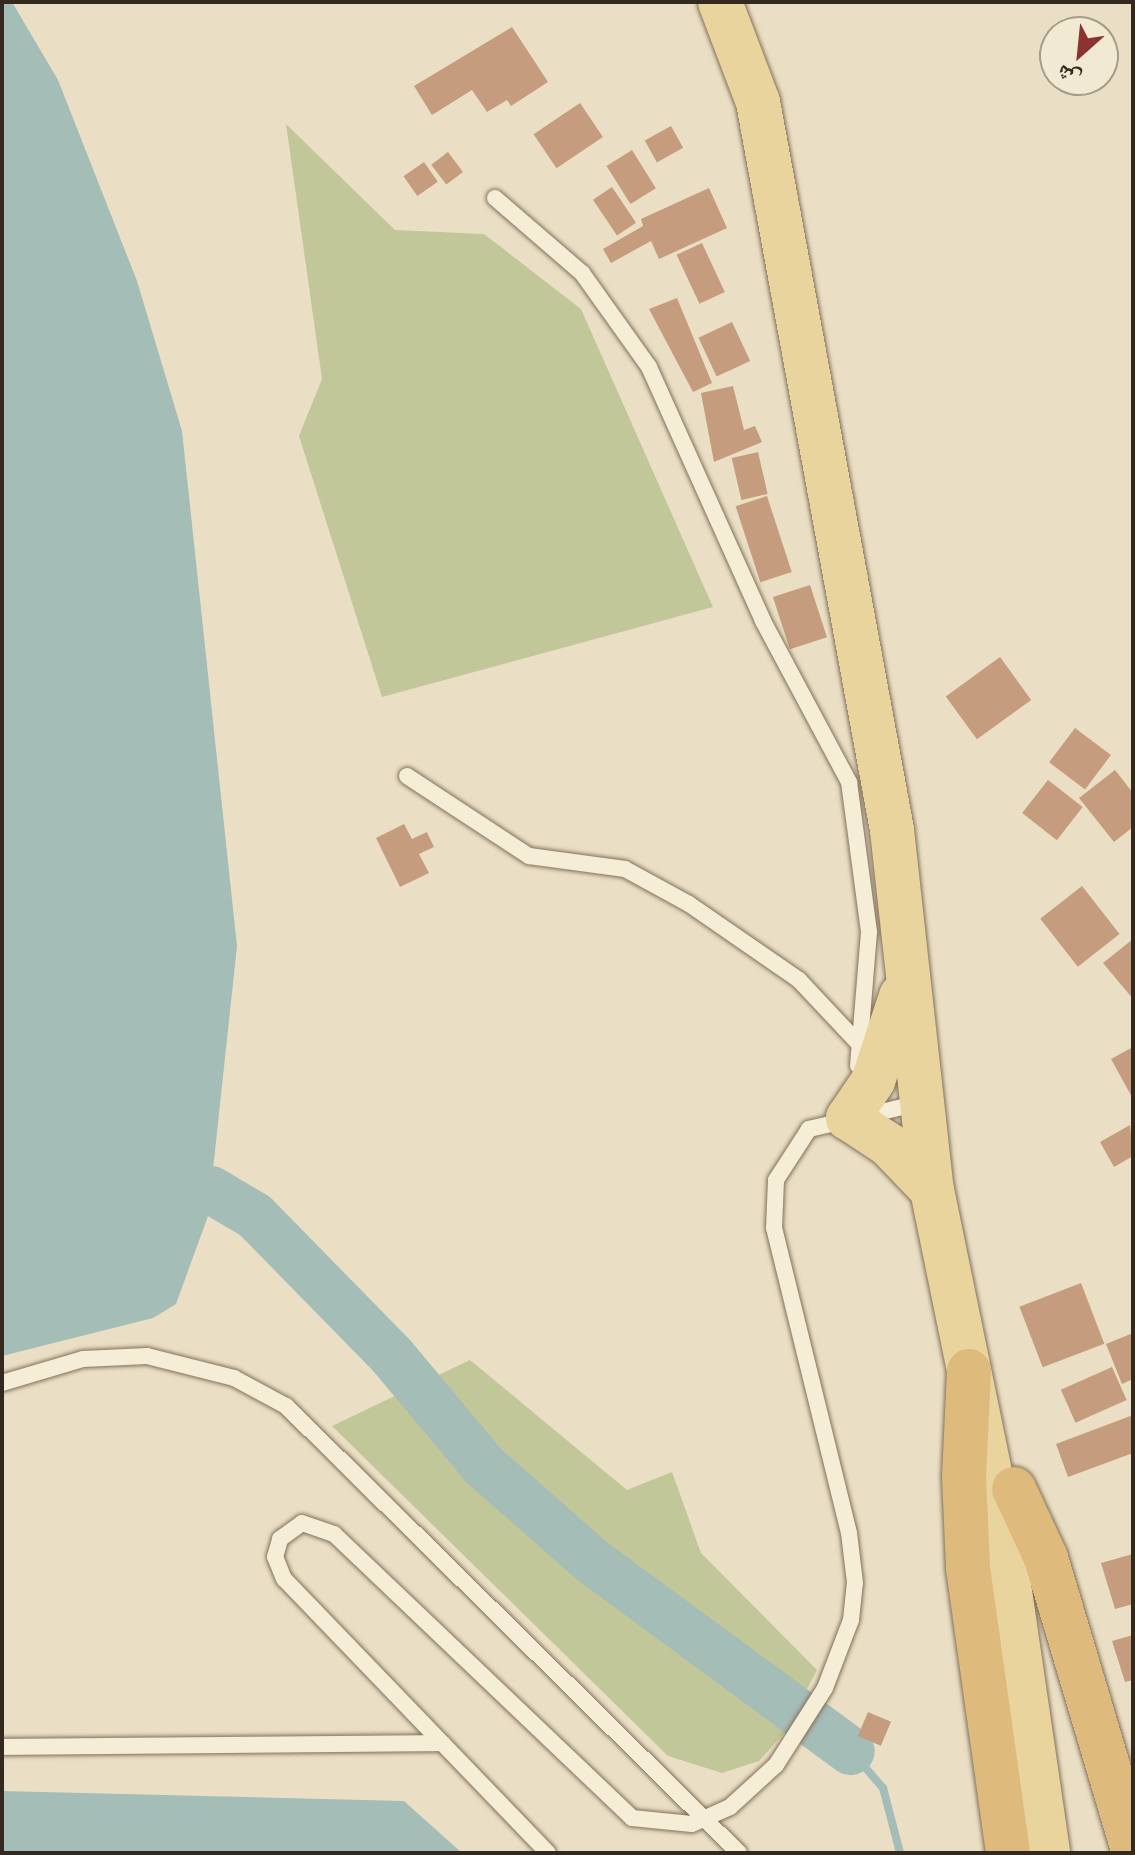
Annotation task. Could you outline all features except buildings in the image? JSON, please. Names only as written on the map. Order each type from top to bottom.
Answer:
[{"type":"highway","points":[[969,1371],[968,1568],[1008,1853]]},
{"type":"highway","points":[[1014,1489],[1046,1558],[1133,1849]]},
{"type":"main road","points":[[720,2],[758,102],[892,830],[919,1103],[932,1190],[999,1516],[1048,1853]]},
{"type":"main road","points":[[740,2],[761,51],[782,131],[910,831],[957,1189],[1014,1489],[1068,1853]]},
{"type":"main road","points":[[907,979],[873,1081],[848,1118],[889,1145],[932,1190]]},
{"type":"lane","points":[[495,198],[555,245],[629,334],[763,621],[843,770],[867,890],[862,1047],[848,1118]]},
{"type":"lane","points":[[407,776],[529,856],[625,869],[689,904],[799,980],[862,1047]]},
{"type":"lane","points":[[548,1853],[284,1579],[275,1557],[286,1532],[312,1523],[334,1534],[632,1818],[672,1826],[706,1820],[754,1790],[776,1765],[825,1688],[851,1620],[855,1583],[849,1533],[774,1228],[773,1195],[795,1144],[809,1129],[919,1103]]},
{"type":"lane","points":[[2,1383],[83,1359],[147,1356],[206,1368],[261,1390],[332,1445],[739,1853]]},
{"type":"lane","points":[[2,1747],[442,1743]]},
{"type":"green space","points":[[286,124],[395,230],[484,234],[581,309],[713,607],[382,697],[299,436],[322,379]]},
{"type":"green space","points":[[470,1360],[627,1490],[672,1472],[701,1553],[817,1670],[784,1733],[759,1761],[722,1773],[668,1756],[332,1426]]},
{"type":"water","points":[[2,2],[12,2],[58,80],[137,281],[182,431],[237,946],[208,1216],[176,1304],[153,1318],[2,1356]]},
{"type":"water","points":[[2,1791],[404,1801],[462,1853],[2,1853]]},
{"type":"waterway","points":[[211,1190],[255,1216],[392,1356],[484,1466],[592,1561],[851,1751]]},
{"type":"waterway","points":[[851,1751],[883,1788],[900,1853]]}]
